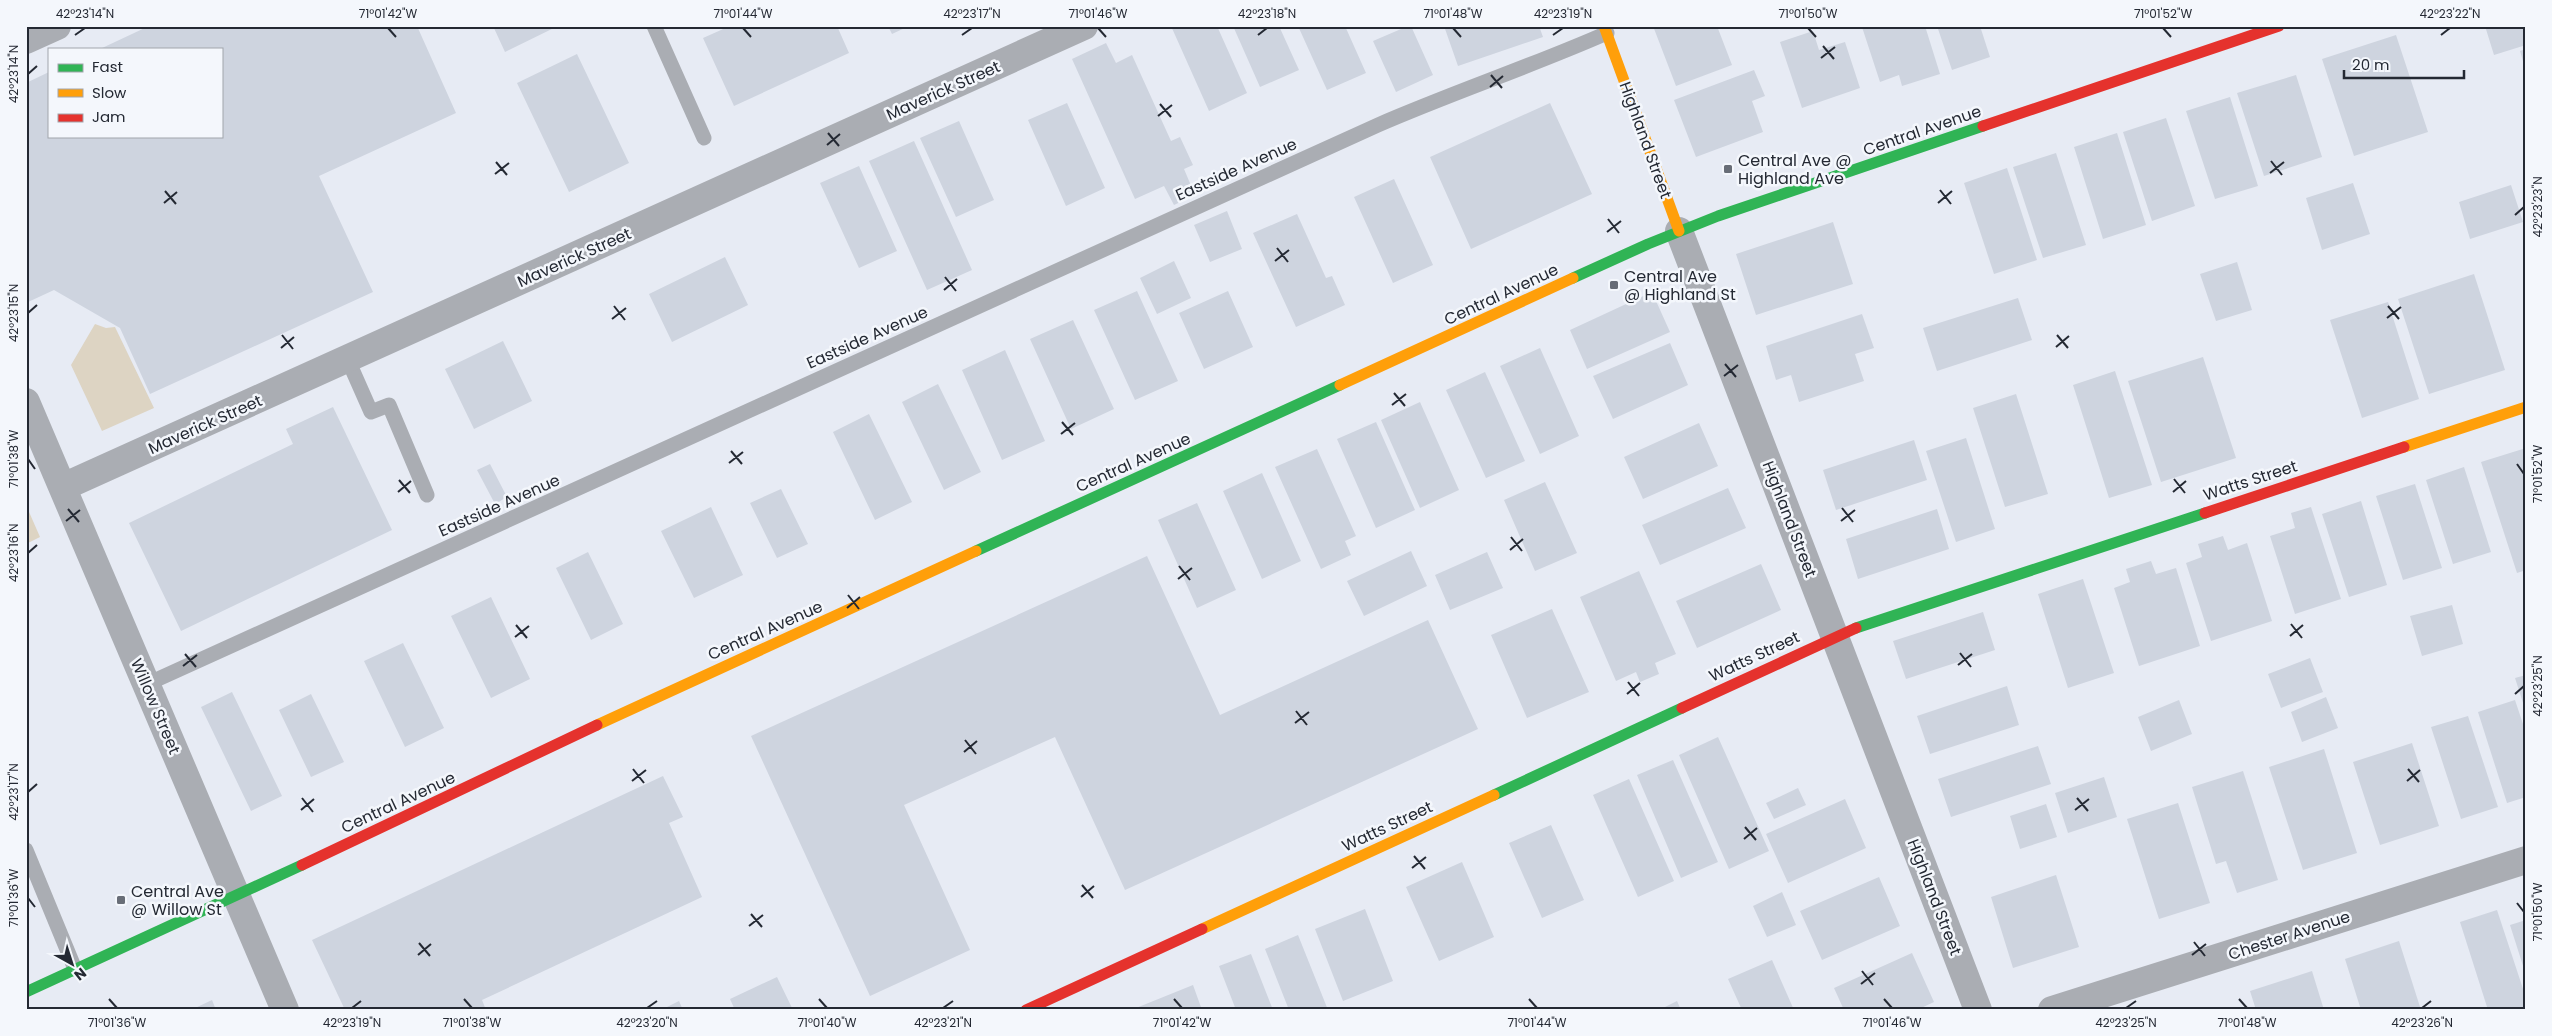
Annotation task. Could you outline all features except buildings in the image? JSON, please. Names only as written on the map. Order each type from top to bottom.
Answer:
[{"type":"street","points":[[26,40],[57,26]]},
{"type":"street","name":"Maverick Street","points":[[63,487],[348,360],[1084,26]]},
{"type":"street","name":"Central Avenue","points":[[26,992],[236,896],[699,678],[1679,231],[1727,213],[2279,26]]},
{"type":"street","name":"Highland Street","points":[[1606,30],[1679,231],[1978,1010]]},
{"type":"street","name":"Willow Street","points":[[26,402],[285,1010]]},
{"type":"street","name":"Watts Street","points":[[1026,1010],[1835,637],[1884,617],[2526,407]]},
{"type":"street","name":"Chester Avenue","points":[[2052,1010],[2526,860]]},
{"type":"lane","points":[[654,26],[704,138]]},
{"type":"lane","name":"Eastside Avenue","points":[[147,684],[1360,132],[1420,106],[1540,63],[1606,30]]},
{"type":"lane","points":[[348,360],[371,412],[390,405],[427,496]]},
{"type":"lane","points":[[26,850],[75,969]]},
{"type":"shaded area","points":[[95,324],[106,328],[115,327],[154,408],[102,431],[71,365]]},
{"type":"shaded area","points":[[26,505],[40,537],[26,544]]},
{"type":"traffic: fast","points":[[1573,278],[1648,244],[1718,216],[1983,126]]},
{"type":"traffic: fast","points":[[976,551],[1340,385]]},
{"type":"traffic: fast","points":[[1856,628],[2205,513]]},
{"type":"traffic: fast","points":[[1494,795],[1682,708]]},
{"type":"traffic: fast","points":[[26,992],[302,865]]},
{"type":"traffic: slow","points":[[1604,26],[1679,231]]},
{"type":"traffic: slow","points":[[1340,385],[1573,278]]},
{"type":"traffic: slow","points":[[2404,447],[2526,407]]},
{"type":"traffic: slow","points":[[597,725],[976,551]]},
{"type":"traffic: slow","points":[[1202,929],[1494,795]]},
{"type":"traffic: jam","points":[[1983,126],[2279,26]]},
{"type":"traffic: jam","points":[[2205,513],[2404,447]]},
{"type":"traffic: jam","points":[[1682,708],[1856,628]]},
{"type":"traffic: jam","points":[[302,865],[597,725]]},
{"type":"traffic: jam","points":[[1026,1010],[1202,929]]},
{"type":"place","name":"Central Ave @ Highland Ave","points":[[1728,169]]},
{"type":"place","name":"Central Ave @ Highland St","points":[[1614,285]]},
{"type":"place","name":"Central Ave @ Willow St","points":[[121,900]]}]
